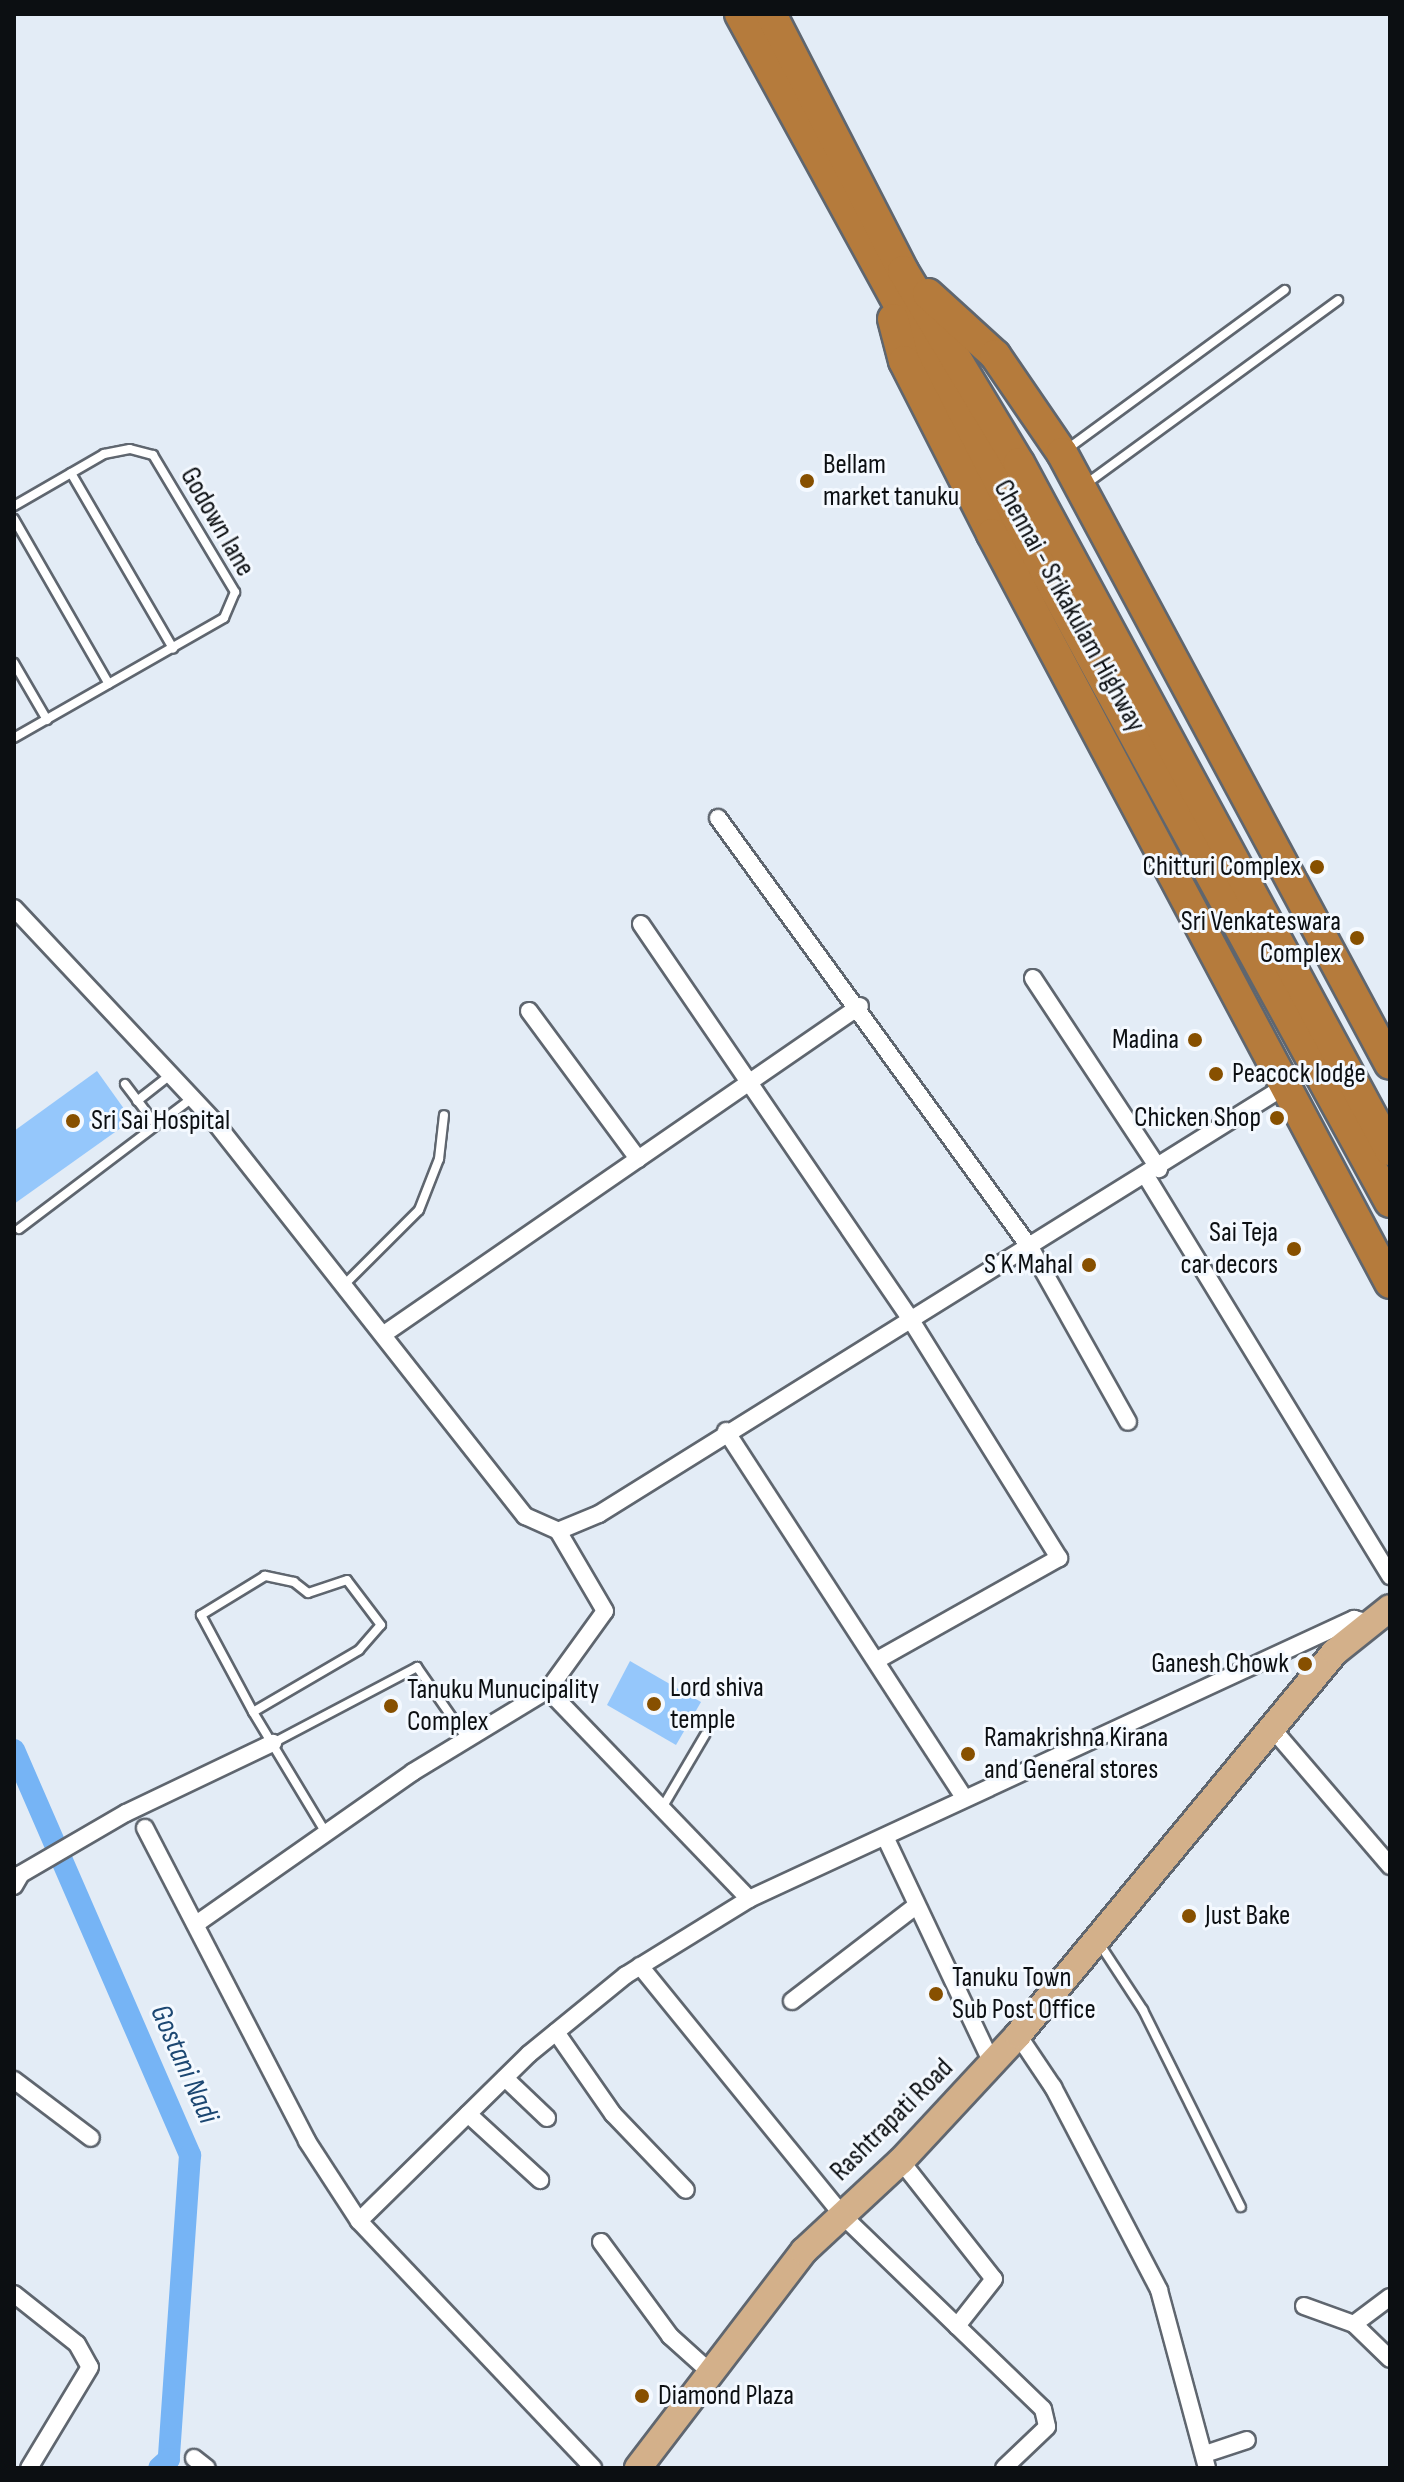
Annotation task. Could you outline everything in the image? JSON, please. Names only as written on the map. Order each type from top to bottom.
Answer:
[{"type":"highway","name":"Chennai - Srikakulam Highway","points":[[740,14],[893,277],[1390,1202]]},
{"type":"highway","points":[[771,14],[893,277],[1026,477],[1390,1150]]},
{"type":"highway","points":[[893,277],[995,355],[1062,453],[1390,1064]]},
{"type":"highway","points":[[893,277],[904,361],[1390,1283]]},
{"type":"main road","name":"Rashtrapati Road","points":[[638,2468],[804,2251],[901,2161],[1018,2035],[1271,1727],[1367,1622],[1390,1608]]},
{"type":"street","points":[[718,818],[860,1006],[1031,1249],[1128,1422]]},
{"type":"street","points":[[14,908],[192,1098],[384,1334],[525,1516],[558,1531],[605,1611],[548,1690],[326,1833],[199,1922]]},
{"type":"street","points":[[641,924],[753,1081],[909,1317],[1059,1558],[877,1660]]},
{"type":"street","points":[[1033,978],[1390,1576]]},
{"type":"street","points":[[384,1334],[860,1006]]},
{"type":"street","points":[[529,1011],[638,1159]]},
{"type":"street","points":[[558,1531],[599,1514],[909,1317],[1031,1249],[1284,1087]]},
{"type":"street","points":[[726,1431],[964,1798]]},
{"type":"street","points":[[359,2221],[556,2032],[640,1966],[749,1899],[887,1841],[964,1798],[1354,1619],[1367,1622]]},
{"type":"street","points":[[548,1690],[749,1899]]},
{"type":"street","points":[[1271,1727],[1384,1846],[1390,1866]]},
{"type":"street","points":[[17,1880],[126,1813],[273,1743]]},
{"type":"street","points":[[145,1828],[199,1922],[307,2141],[359,2221],[593,2468]]},
{"type":"street","points":[[887,1841],[992,2063]]},
{"type":"street","points":[[792,2001],[916,1906]]},
{"type":"street","points":[[640,1966],[842,2215],[1043,2409],[1047,2427],[1004,2468]]},
{"type":"street","points":[[556,2032],[613,2114],[686,2190]]},
{"type":"street","points":[[1018,2035],[1053,2087],[1159,2290],[1206,2461],[1247,2440]]},
{"type":"street","points":[[505,2078],[547,2118]]},
{"type":"street","points":[[14,2080],[91,2138]]},
{"type":"street","points":[[468,2114],[540,2180]]},
{"type":"street","points":[[901,2161],[994,2279],[957,2326]]},
{"type":"street","points":[[601,2242],[663,2328],[710,2372]]},
{"type":"street","points":[[14,2294],[77,2344],[90,2367],[29,2468]]},
{"type":"street","points":[[1354,2324],[1390,2297]]},
{"type":"street","points":[[1304,2306],[1354,2324],[1390,2359]]},
{"type":"lane","points":[[1062,453],[1285,290]]},
{"type":"lane","points":[[1080,488],[1338,300]]},
{"type":"lane","name":"Godown lane","points":[[14,506],[104,454],[130,449],[153,455],[235,592],[224,618],[14,738]]},
{"type":"lane","points":[[71,473],[173,648]]},
{"type":"lane","points":[[14,519],[109,684]]},
{"type":"lane","points":[[14,663],[47,720]]},
{"type":"lane","points":[[137,1101],[170,1075]]},
{"type":"lane","points":[[125,1084],[156,1125]]},
{"type":"lane","points":[[19,1229],[192,1098]]},
{"type":"lane","points":[[343,1286],[419,1210],[439,1159],[444,1115]]},
{"type":"lane","points":[[253,1712],[359,1650],[381,1625],[347,1580],[308,1593],[294,1582],[265,1576],[201,1615],[253,1712],[326,1833]]},
{"type":"lane","points":[[273,1743],[417,1667],[467,1740]]},
{"type":"lane","points":[[662,1808],[705,1735]]},
{"type":"lane","points":[[1096,1939],[1143,2010],[1241,2207]]},
{"type":"building","points":[[97,1071],[132,1120],[14,1204],[14,1131]]},
{"type":"building","name":"Ganesh Chowk","points":[[1304,1654],[1315,1668],[1305,1675],[1295,1660]]},
{"type":"building","name":"Lord shiva temple","points":[[630,1661],[701,1702],[676,1745],[607,1705]]},
{"type":"waterway","name":"Gostani Nadi","points":[[14,1750],[190,2155],[169,2459],[159,2468]]},
{"type":"place","name":"Bellam market tanuku","points":[[807,481]]},
{"type":"place","name":"Chitturi Complex","points":[[1317,867]]},
{"type":"place","name":"Sri Venkateswara Complex","points":[[1357,938]]},
{"type":"place","name":"Madina","points":[[1195,1040]]},
{"type":"place","name":"Peacock lodge","points":[[1216,1074]]},
{"type":"place","name":"Chicken Shop","points":[[1277,1118]]},
{"type":"place","name":"Sri Sai Hospital","points":[[73,1121]]},
{"type":"place","name":"Sai Teja car decors","points":[[1294,1249]]},
{"type":"place","name":"S K Mahal","points":[[1089,1265]]},
{"type":"place","name":"Ganesh Chowk","points":[[1305,1664]]},
{"type":"place","name":"Lord shiva temple","points":[[654,1704]]},
{"type":"place","name":"Tanuku Munucipality Complex","points":[[391,1706]]},
{"type":"place","name":"Ramakrishna Kirana and General stores","points":[[968,1754]]},
{"type":"place","name":"Just Bake","points":[[1189,1916]]},
{"type":"place","name":"Tanuku Town Sub Post Office","points":[[936,1994]]},
{"type":"place","name":"Diamond Plaza","points":[[642,2396]]}]
